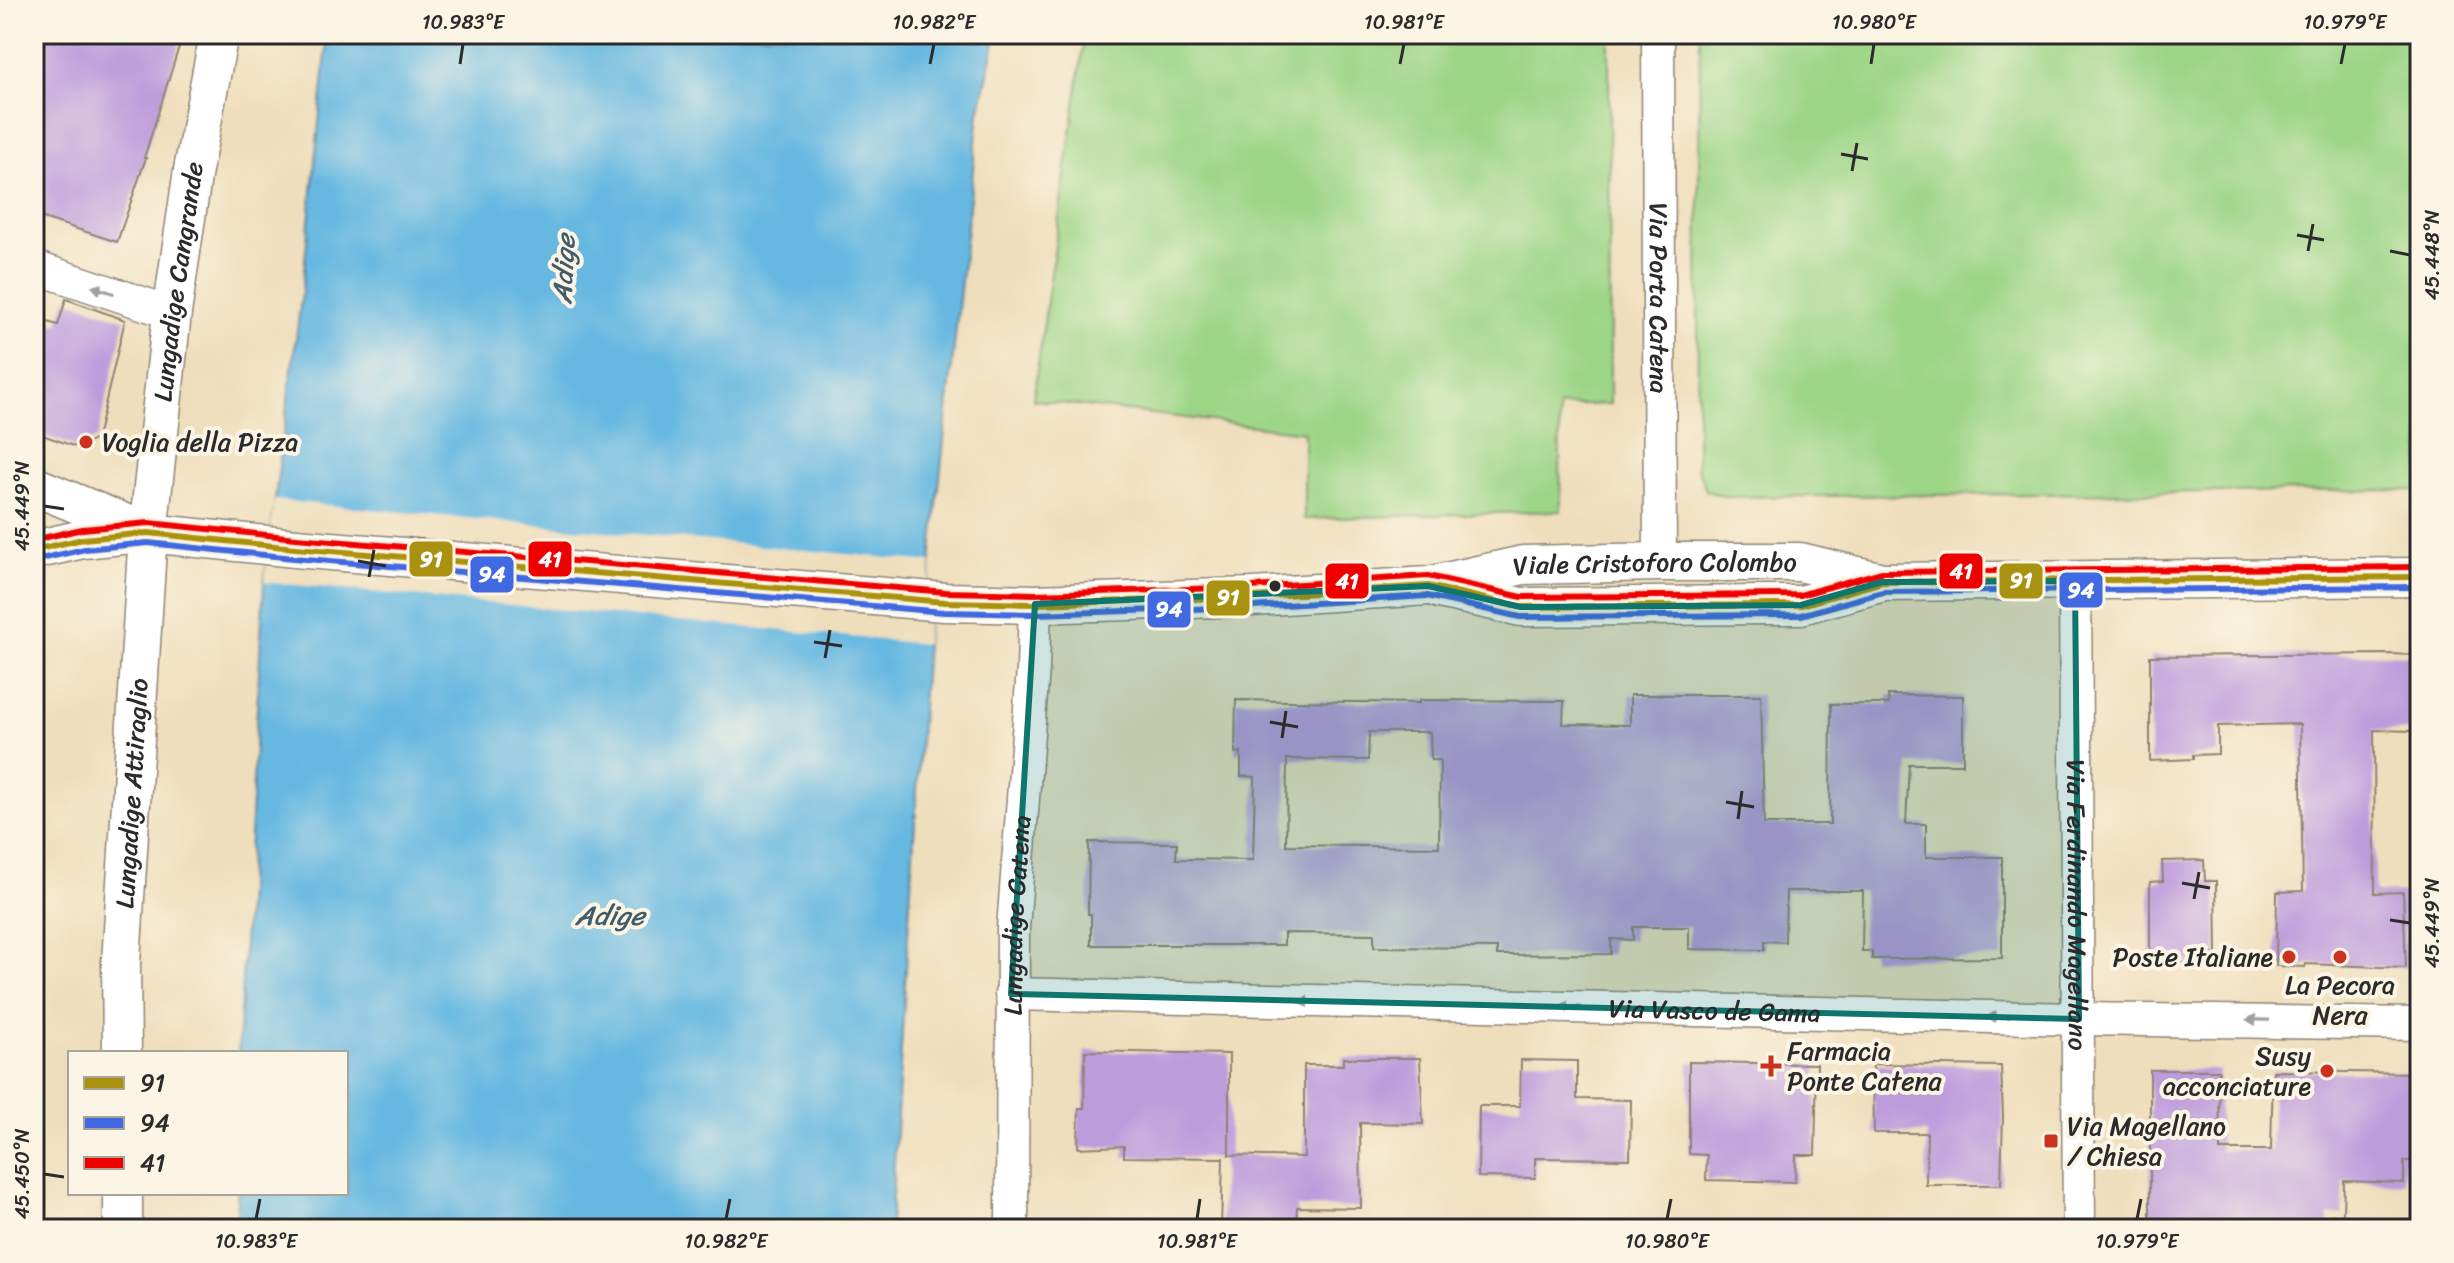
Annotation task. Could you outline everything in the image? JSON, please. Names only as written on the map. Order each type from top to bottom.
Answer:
[{"type":"street","name":"Lungadige Cangrande","points":[[148,533],[172,313],[193,170],[219,34]]},
{"type":"street","name":"Via Porta Catena","points":[[1658,34],[1660,562]]},
{"type":"street","points":[[34,267],[172,313]]},
{"type":"street","points":[[34,486],[148,533]]},
{"type":"street","points":[[34,550],[83,539],[148,533]]},
{"type":"street","name":"Viale Cristoforo Colombo","points":[[148,533],[945,602],[1035,604],[1252,597],[1428,586],[1523,565],[1660,562],[1800,562],[1882,582],[2420,577]]},
{"type":"street","name":"Lungadige Attiraglio","points":[[122,1051],[121,962],[148,533]]},
{"type":"street","name":"Via Ferdinando Magellano","points":[[2075,581],[2079,1229]]},
{"type":"street","name":"Viale Cristoforo Colombo","points":[[1428,586],[1521,607],[1801,605],[1882,582]]},
{"type":"street","name":"Lungadige Catena","points":[[1012,1229],[1013,928],[1033,669],[1035,604]]},
{"type":"street","name":"Via Vasco de Gama","points":[[1011,994],[2420,1024]]},
{"type":"street","points":[[123,1195],[123,1229]]},
{"type":"highlighted area","points":[[2075,581],[2079,1019],[1011,994],[1035,604],[1428,586],[1521,607],[1801,605],[1882,582]]},
{"type":"green space","points":[[1085,34],[1609,34],[1610,404],[1559,406],[1561,511],[1304,519],[1304,432],[1033,400]]},
{"type":"green space","points":[[1700,34],[2420,34],[2420,490],[1727,497],[1706,491],[1697,467]]},
{"type":"water","name":"Adige","points":[[328,34],[997,34],[979,113],[931,562],[890,1229],[239,1229],[237,1195],[348,1195],[348,1051],[238,1051],[264,582],[301,300]]},
{"type":"pier","points":[[274,500],[931,562],[926,644],[264,582]]},
{"type":"building","points":[[34,34],[183,34],[117,242],[34,215]]},
{"type":"building","points":[[66,299],[125,320],[97,438],[79,448],[34,432],[34,318],[58,325]]},
{"type":"building","points":[[2415,655],[2414,731],[2374,730],[2375,893],[2403,892],[2406,968],[2306,964],[2305,967],[2276,966],[2277,892],[2303,891],[2300,724],[2218,726],[2218,754],[2193,755],[2193,759],[2150,761],[2150,656]]},
{"type":"building","points":[[1630,695],[1761,695],[1764,824],[1830,824],[1831,704],[1889,704],[1888,695],[1963,696],[1963,764],[1909,764],[1906,824],[1926,824],[1926,857],[2002,857],[2002,958],[1872,959],[1872,951],[1862,951],[1863,891],[1786,891],[1785,942],[1764,941],[1764,950],[1689,949],[1689,927],[1633,927],[1633,940],[1611,939],[1611,954],[1497,955],[1497,948],[1374,947],[1374,934],[1284,933],[1284,945],[1091,945],[1089,842],[1177,843],[1176,859],[1253,860],[1255,777],[1241,776],[1241,752],[1235,753],[1236,700],[1419,703],[1419,700],[1564,701],[1563,724],[1630,725]],"holes":[[[1369,732],[1430,732],[1431,760],[1440,760],[1439,847],[1286,845],[1287,759],[1368,760]]]},
{"type":"building","points":[[2204,860],[2205,881],[2216,881],[2217,954],[2191,955],[2191,963],[2150,963],[2150,882],[2163,881],[2162,861]]},
{"type":"building","points":[[1085,1051],[1229,1054],[1229,1155],[1304,1157],[1304,1065],[1343,1065],[1343,1058],[1420,1058],[1423,1124],[1360,1123],[1361,1208],[1297,1207],[1296,1229],[1221,1229],[1223,1158],[1124,1157],[1124,1146],[1078,1148],[1079,1108],[1084,1108]]},
{"type":"building","points":[[1521,1060],[1577,1061],[1577,1099],[1631,1100],[1630,1159],[1535,1158],[1535,1178],[1478,1177],[1479,1106],[1520,1106]]},
{"type":"building","points":[[1689,1062],[1817,1064],[1815,1155],[1796,1155],[1795,1182],[1706,1180],[1707,1155],[1689,1154]]},
{"type":"building","points":[[1873,1064],[2001,1066],[2001,1185],[1926,1185],[1927,1133],[1874,1133]]},
{"type":"building","points":[[2150,1070],[2219,1070],[2220,1150],[2271,1150],[2273,1071],[2417,1073],[2420,1161],[2404,1161],[2404,1183],[2344,1181],[2343,1215],[2329,1215],[2329,1229],[2150,1229]]},
{"type":"transit line","name":"41","points":[[34,540],[82,529],[149,523],[946,592],[1035,594],[1252,587],[1428,576],[1522,597],[1800,595],[1882,572],[2420,567]]},
{"type":"transit line","name":"91","points":[[34,550],[83,539],[148,533],[945,602],[1035,604],[1252,597],[1428,586],[1521,607],[1801,605],[1882,582],[2420,577]]},
{"type":"transit line","name":"94","points":[[36,560],[85,549],[148,543],[944,612],[1035,614],[1252,607],[1427,596],[1520,617],[1801,615],[1883,592],[2420,587]]},
{"type":"place","name":"Voglia della Pizza","points":[[86,442]]},
{"type":"place","name":"Poste Italiane","points":[[2289,957]]},
{"type":"place","name":"La Pecora Nera","points":[[2340,957]]},
{"type":"place","name":"Farmacia Ponte Catena","points":[[1771,1066]]},
{"type":"place","name":"Susy acconciature","points":[[2327,1071]]},
{"type":"place","name":"Via Magellano / Chiesa","points":[[2051,1141]]}]
